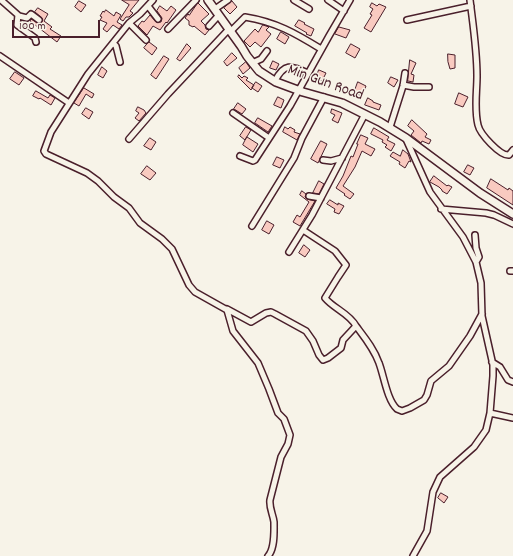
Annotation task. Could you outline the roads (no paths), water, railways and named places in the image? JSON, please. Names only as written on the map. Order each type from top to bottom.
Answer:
[{"type":"street","points":[[1,0],[18,16],[27,18],[31,14],[39,20]]},
{"type":"street","points":[[153,0],[129,23],[93,68],[51,132],[44,148],[45,152],[87,173],[129,208],[140,223],[172,249],[189,285],[195,292],[251,322],[266,312],[275,314],[306,331],[312,338],[319,355],[325,360],[341,348],[343,340],[356,326]]},
{"type":"street","points":[[168,29],[196,0]]},
{"type":"street","name":"Min Gun Road","points":[[208,0],[259,71],[274,81],[342,103],[390,127],[466,183],[513,214]]},
{"type":"street","points":[[209,26],[217,12],[228,0]]},
{"type":"street","points":[[294,0],[309,9]]},
{"type":"street","points":[[328,0],[344,11]]},
{"type":"street","points":[[240,156],[254,161],[299,90],[350,0]]},
{"type":"street","points":[[470,0],[477,51],[476,100],[478,125],[481,132],[490,142],[505,154],[509,155],[513,150]]},
{"type":"street","points":[[148,6],[158,19]]},
{"type":"street","points":[[407,20],[471,6]]},
{"type":"street","points":[[18,16],[17,25],[34,38],[36,42]]},
{"type":"street","points":[[129,140],[168,94],[230,30],[245,17],[264,20],[284,28],[321,49]]},
{"type":"street","points":[[129,23],[146,40]]},
{"type":"street","points":[[113,43],[116,46],[120,62]]},
{"type":"street","points":[[252,63],[262,58],[267,51]]},
{"type":"street","points":[[0,56],[69,103]]},
{"type":"street","points":[[274,81],[280,72],[291,66],[308,73]]},
{"type":"street","points":[[390,127],[403,85],[405,73]]},
{"type":"street","points":[[403,85],[429,87]]},
{"type":"street","points":[[252,226],[294,158],[324,97]]},
{"type":"street","points":[[234,113],[269,138]]},
{"type":"street","points":[[289,252],[321,198],[365,114]]},
{"type":"street","points":[[406,138],[424,182],[441,209],[463,237],[476,262],[481,283],[482,314],[492,362],[493,382],[488,424],[482,437],[474,447],[443,473],[436,485],[431,499],[427,531],[413,556]]},
{"type":"street","points":[[323,160],[331,161],[342,158]]},
{"type":"street","points":[[309,196],[321,198]]},
{"type":"street","points":[[441,209],[486,213],[513,224]]},
{"type":"street","points":[[303,230],[335,251],[346,264],[325,299],[348,316],[371,347],[377,359],[391,402],[396,409],[402,411],[420,403],[426,398],[431,381],[449,366],[470,336],[482,314]]},
{"type":"street","points":[[475,235],[476,248],[479,257],[476,262]]},
{"type":"street","points":[[224,308],[228,314],[233,331],[260,366],[278,413],[284,419],[290,435],[288,444],[281,457],[269,505],[274,522],[271,552],[268,556]]},
{"type":"street","points":[[492,362],[500,367],[508,380],[513,382]]},
{"type":"street","points":[[490,413],[513,418]]}]
